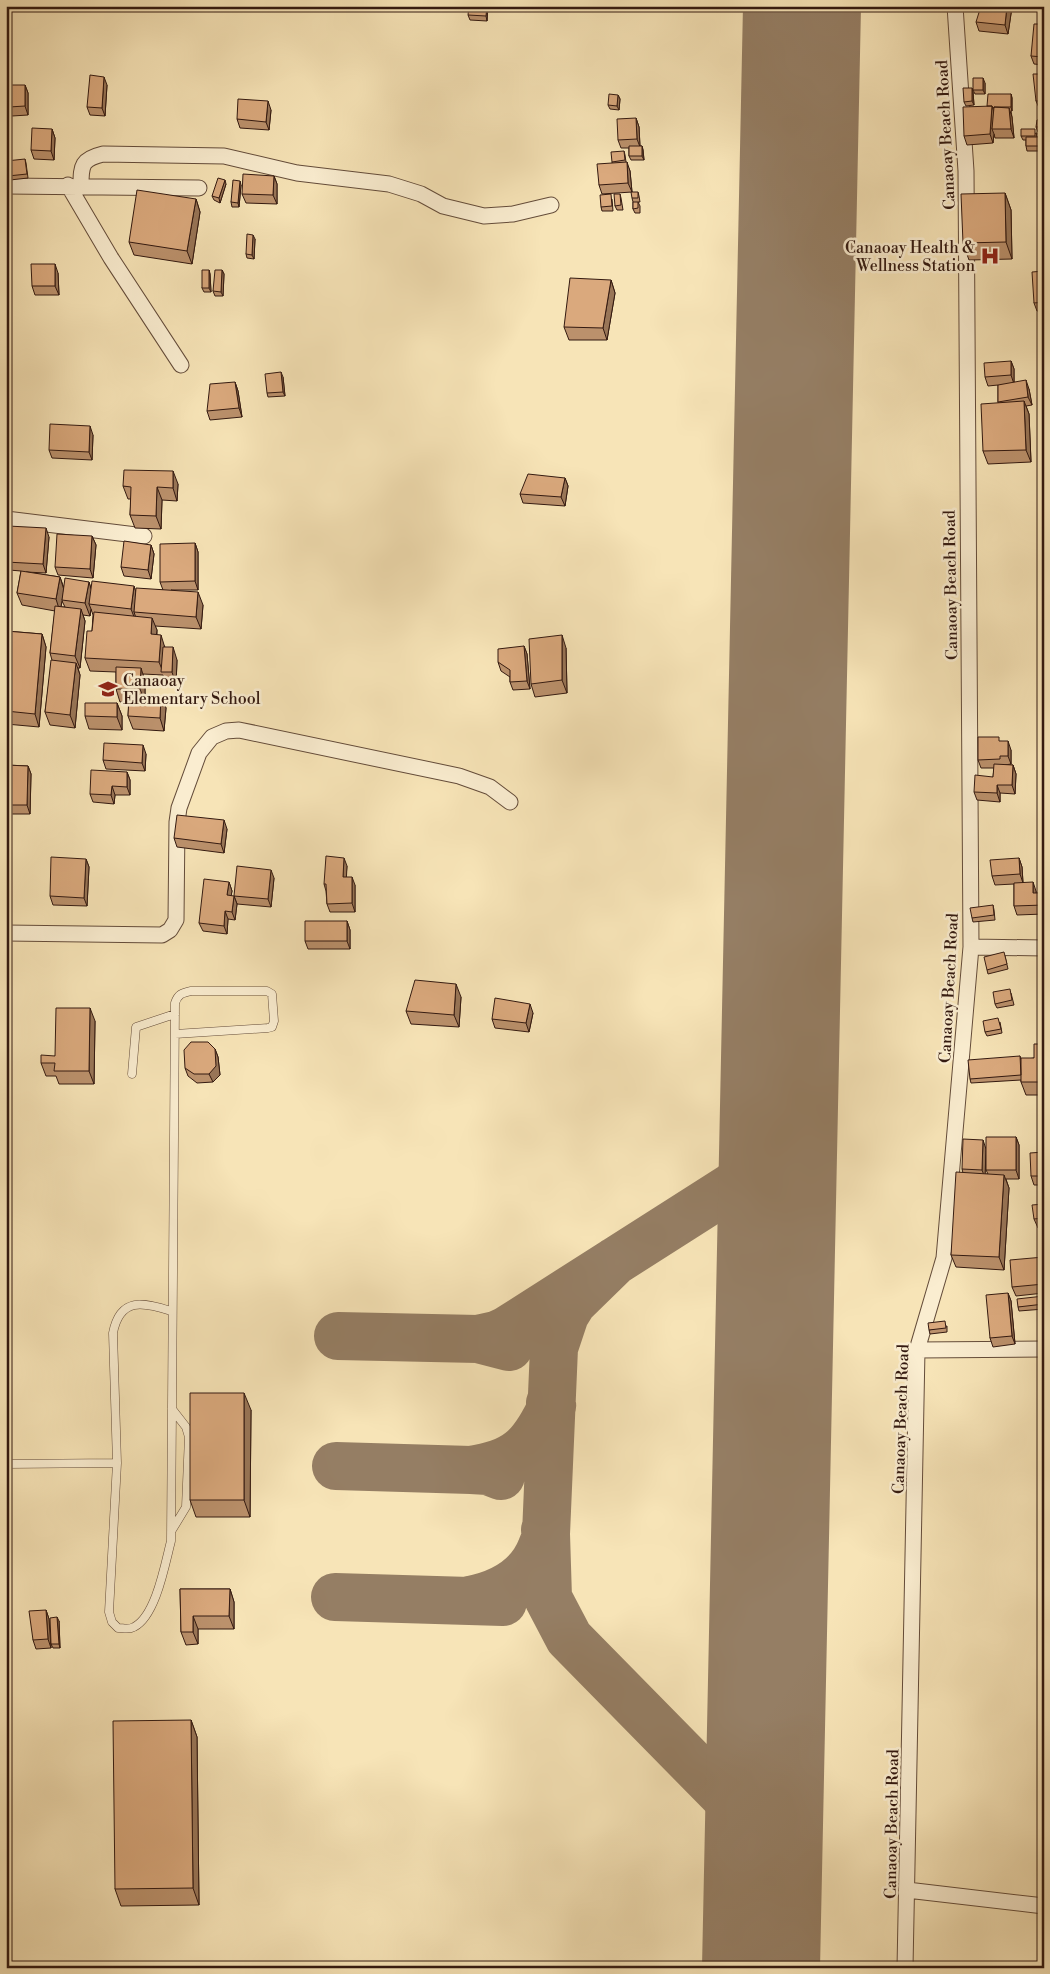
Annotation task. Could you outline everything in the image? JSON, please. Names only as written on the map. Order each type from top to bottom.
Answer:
[{"type":"street","name":"Canaoay Beach Road","points":[[906,1968],[917,1350],[944,1258],[971,947],[966,171],[955,6]]},
{"type":"street","points":[[181,365],[112,258],[75,185],[81,168],[92,157],[103,154],[224,156],[297,173],[388,184],[421,194],[443,206],[484,216],[513,214],[551,205]]},
{"type":"street","points":[[6,186],[75,185],[198,188]]},
{"type":"street","points":[[6,519],[144,536]]},
{"type":"street","points":[[6,933],[162,935],[170,930],[176,920],[176,854],[179,808],[199,753],[212,738],[226,731],[239,730],[459,776],[490,787],[510,802]]},
{"type":"street","points":[[971,947],[1044,948]]},
{"type":"street","points":[[917,1350],[1044,1349]]},
{"type":"street","points":[[907,1890],[1044,1906]]},
{"type":"lane","points":[[172,1311],[141,1304],[131,1305],[122,1311],[115,1322],[113,1333],[117,1463],[109,1612],[112,1622],[118,1628],[132,1629],[140,1623],[147,1613],[160,1582],[172,1531],[172,1311],[175,1014],[177,997],[181,993],[267,991],[272,994],[274,1021],[272,1027],[175,1034]]},
{"type":"lane","points":[[132,1074],[136,1027],[175,1014]]},
{"type":"lane","points":[[172,1409],[186,1427],[189,1437],[186,1507],[172,1531]]},
{"type":"lane","points":[[6,1464],[117,1463]]},
{"type":"building","points":[[469,6],[487,6],[486,16],[468,15]]},
{"type":"building","points":[[981,6],[1007,6],[1005,25],[976,22]]},
{"type":"building","points":[[1034,24],[1044,24],[1044,57],[1031,56]]},
{"type":"building","points":[[1033,74],[1044,74],[1044,101],[1036,101]]},
{"type":"building","points":[[90,75],[104,77],[102,108],[87,107]]},
{"type":"building","points":[[973,78],[983,78],[983,90],[973,90]]},
{"type":"building","points":[[8,85],[25,85],[25,106],[9,107]]},
{"type":"building","points":[[963,88],[972,88],[972,101],[964,102]]},
{"type":"building","points":[[609,94],[618,95],[617,106],[608,105]]},
{"type":"building","points":[[988,94],[1011,94],[1011,107],[993,108],[992,106],[987,106]]},
{"type":"building","points":[[238,99],[268,101],[266,122],[237,119]]},
{"type":"building","points":[[992,106],[990,134],[964,136],[963,107]]},
{"type":"building","points":[[994,107],[1009,108],[1011,129],[992,129]]},
{"type":"building","points":[[636,118],[637,139],[618,140],[617,119]]},
{"type":"building","points":[[1044,119],[1044,127],[1036,127],[1037,120]]},
{"type":"building","points":[[32,128],[52,129],[51,151],[31,150]]},
{"type":"building","points":[[1021,129],[1035,129],[1035,136],[1021,136]]},
{"type":"building","points":[[1026,137],[1044,137],[1044,146],[1026,146]]},
{"type":"building","points":[[629,146],[642,146],[642,156],[629,156]]},
{"type":"building","points":[[624,151],[625,160],[612,162],[611,152]]},
{"type":"building","points":[[25,159],[27,174],[8,176],[6,161]]},
{"type":"building","points":[[627,162],[628,183],[599,185],[597,164]]},
{"type":"building","points":[[243,174],[274,176],[273,195],[242,194]]},
{"type":"building","points":[[218,178],[225,180],[219,198],[212,196]]},
{"type":"building","points":[[233,180],[240,181],[238,203],[231,202]]},
{"type":"building","points":[[137,190],[196,199],[187,251],[129,242]]},
{"type":"building","points":[[631,192],[638,192],[638,198],[632,198]]},
{"type":"building","points":[[1005,193],[1006,242],[963,243],[961,194]]},
{"type":"building","points":[[611,194],[612,206],[601,207],[600,195]]},
{"type":"building","points":[[614,194],[620,194],[621,205],[615,206]]},
{"type":"building","points":[[633,202],[638,202],[638,208],[633,209]]},
{"type":"building","points":[[247,234],[253,235],[252,255],[246,254]]},
{"type":"building","points":[[31,264],[55,264],[55,286],[32,286]]},
{"type":"building","points":[[202,270],[209,270],[209,288],[202,288]]},
{"type":"building","points":[[215,270],[222,270],[221,292],[213,291]]},
{"type":"building","points":[[1044,271],[1044,302],[1034,303],[1032,272]]},
{"type":"building","points":[[570,278],[611,280],[603,328],[564,327]]},
{"type":"building","points":[[1011,361],[1011,375],[985,377],[984,363]]},
{"type":"building","points":[[281,372],[283,392],[267,393],[265,374]]},
{"type":"building","points":[[1044,376],[1044,397],[1042,397],[1040,377]]},
{"type":"building","points":[[1026,380],[1028,397],[998,402],[998,385]]},
{"type":"building","points":[[235,382],[239,408],[207,411],[210,384]]},
{"type":"building","points":[[1024,401],[1026,450],[983,451],[981,404]]},
{"type":"building","points":[[50,424],[90,426],[89,452],[49,450]]},
{"type":"building","points":[[124,470],[173,471],[173,488],[157,487],[156,516],[130,515],[131,487],[123,486]]},
{"type":"building","points":[[528,474],[565,478],[561,497],[520,494]]},
{"type":"building","points":[[8,526],[46,528],[43,564],[6,562]]},
{"type":"building","points":[[57,534],[92,536],[90,569],[55,567]]},
{"type":"building","points":[[124,541],[151,545],[148,570],[121,567]]},
{"type":"building","points":[[195,543],[195,581],[160,582],[160,544]]},
{"type":"building","points":[[21,571],[60,577],[56,599],[17,593]]},
{"type":"building","points":[[65,578],[89,582],[85,603],[62,600]]},
{"type":"building","points":[[92,581],[134,586],[131,609],[89,604]]},
{"type":"building","points":[[136,588],[198,592],[196,617],[134,612]]},
{"type":"building","points":[[55,606],[81,609],[75,656],[50,653]]},
{"type":"building","points":[[94,612],[152,618],[151,634],[161,635],[159,662],[85,658],[87,631],[92,631]]},
{"type":"building","points":[[6,631],[42,634],[35,714],[6,711]]},
{"type":"building","points":[[562,635],[562,680],[531,684],[529,639]]},
{"type":"building","points":[[524,646],[527,681],[510,682],[510,670],[498,662],[498,649]]},
{"type":"building","points":[[163,647],[173,647],[172,672],[161,672]]},
{"type":"building","points":[[51,660],[76,663],[70,715],[45,712]]},
{"type":"building","points":[[116,667],[141,668],[140,689],[116,689]]},
{"type":"building","points":[[129,694],[161,696],[160,718],[128,716]]},
{"type":"building","points":[[85,703],[117,703],[117,717],[85,716]]},
{"type":"building","points":[[978,737],[999,737],[999,741],[1008,741],[1008,756],[1000,756],[1000,759],[978,760]]},
{"type":"building","points":[[104,743],[143,745],[142,763],[103,760]]},
{"type":"building","points":[[994,764],[1013,765],[1012,785],[997,785],[997,793],[974,792],[975,775],[993,777]]},
{"type":"building","points":[[6,765],[28,766],[27,805],[6,805]]},
{"type":"building","points":[[91,770],[127,772],[127,787],[112,786],[111,795],[90,794]]},
{"type":"building","points":[[177,815],[224,820],[221,844],[174,838]]},
{"type":"building","points":[[326,856],[344,858],[343,877],[352,877],[352,903],[327,904],[326,884],[324,884]]},
{"type":"building","points":[[51,857],[86,859],[84,898],[50,896]]},
{"type":"building","points":[[1019,858],[1020,874],[992,876],[990,860]]},
{"type":"building","points":[[237,866],[271,870],[268,899],[234,896]]},
{"type":"building","points":[[204,879],[229,882],[227,895],[234,896],[232,912],[225,911],[224,926],[199,923]]},
{"type":"building","points":[[1033,882],[1033,893],[1043,893],[1044,905],[1014,906],[1014,883]]},
{"type":"building","points":[[993,905],[994,915],[972,918],[970,908]]},
{"type":"building","points":[[305,921],[347,921],[347,941],[305,941]]},
{"type":"building","points":[[1004,952],[1007,964],[987,970],[984,957]]},
{"type":"building","points":[[415,980],[456,984],[454,1015],[406,1011]]},
{"type":"building","points":[[1010,989],[1012,1000],[995,1004],[993,992]]},
{"type":"building","points":[[495,998],[530,1004],[526,1023],[492,1019]]},
{"type":"building","points":[[56,1008],[90,1008],[89,1071],[54,1071],[55,1063],[41,1063],[41,1055],[55,1056]]},
{"type":"building","points":[[998,1018],[1001,1029],[985,1032],[983,1021]]},
{"type":"building","points":[[191,1042],[208,1042],[215,1049],[216,1066],[209,1074],[194,1074],[185,1068],[184,1050]]},
{"type":"building","points":[[1034,1044],[1044,1044],[1044,1082],[1021,1082],[1021,1058],[1034,1058]]},
{"type":"building","points":[[1020,1056],[1021,1075],[970,1079],[968,1060]]},
{"type":"building","points":[[986,1137],[1016,1137],[1016,1170],[986,1170]]},
{"type":"building","points":[[963,1139],[983,1140],[982,1170],[962,1169]]},
{"type":"building","points":[[1044,1152],[1044,1176],[1031,1176],[1030,1153]]},
{"type":"building","points":[[956,1172],[1004,1175],[999,1257],[951,1255]]},
{"type":"building","points":[[1044,1204],[1044,1218],[1034,1219],[1032,1205]]},
{"type":"building","points":[[1044,1257],[1044,1284],[1012,1287],[1010,1260]]},
{"type":"building","points":[[1008,1293],[1012,1336],[990,1338],[986,1295]]},
{"type":"building","points":[[1044,1296],[1044,1304],[1018,1307],[1017,1299]]},
{"type":"building","points":[[1042,1319],[1044,1319],[1044,1331],[1043,1331]]},
{"type":"building","points":[[945,1321],[946,1328],[929,1330],[928,1323]]},
{"type":"building","points":[[190,1393],[244,1393],[244,1500],[190,1500]]},
{"type":"building","points":[[180,1589],[230,1589],[229,1616],[193,1616],[193,1632],[181,1632]]},
{"type":"building","points":[[46,1610],[48,1639],[33,1640],[29,1611]]},
{"type":"building","points":[[57,1617],[59,1644],[51,1644],[50,1618]]},
{"type":"building","points":[[191,1720],[193,1888],[115,1889],[113,1721]]},
{"type":"taxiway","points":[[478,1339],[496,1335],[507,1330],[733,1186],[751,1169],[763,1154],[772,1137],[779,1113]]},
{"type":"taxiway","points":[[733,1186],[755,1182],[762,1184],[768,1189],[772,1196],[777,1225]]},
{"type":"taxiway","points":[[615,1261],[573,1302],[565,1315],[554,1348],[546,1534],[548,1598],[569,1638],[739,1811],[757,1842],[763,1902]]},
{"type":"taxiway","points":[[338,1336],[478,1339],[509,1347]]},
{"type":"taxiway","points":[[471,1470],[500,1463],[512,1458],[521,1451],[530,1443],[545,1421],[552,1406],[550,1403]]},
{"type":"taxiway","points":[[336,1466],[488,1471],[501,1476]]},
{"type":"taxiway","points":[[470,1600],[492,1594],[521,1577],[536,1560],[546,1535],[545,1530]]},
{"type":"taxiway","points":[[335,1597],[503,1602]]},
{"type":"taxiway","points":[[727,1798],[749,1804],[756,1801],[763,1787],[766,1756]]},
{"type":"runway","points":[[761,1968],[802,6]]},
{"type":"place","name":"Canaoay Health & Wellness Station","points":[[990,256]]},
{"type":"place","name":"Canaoay Elementary School","points":[[108,689]]}]
